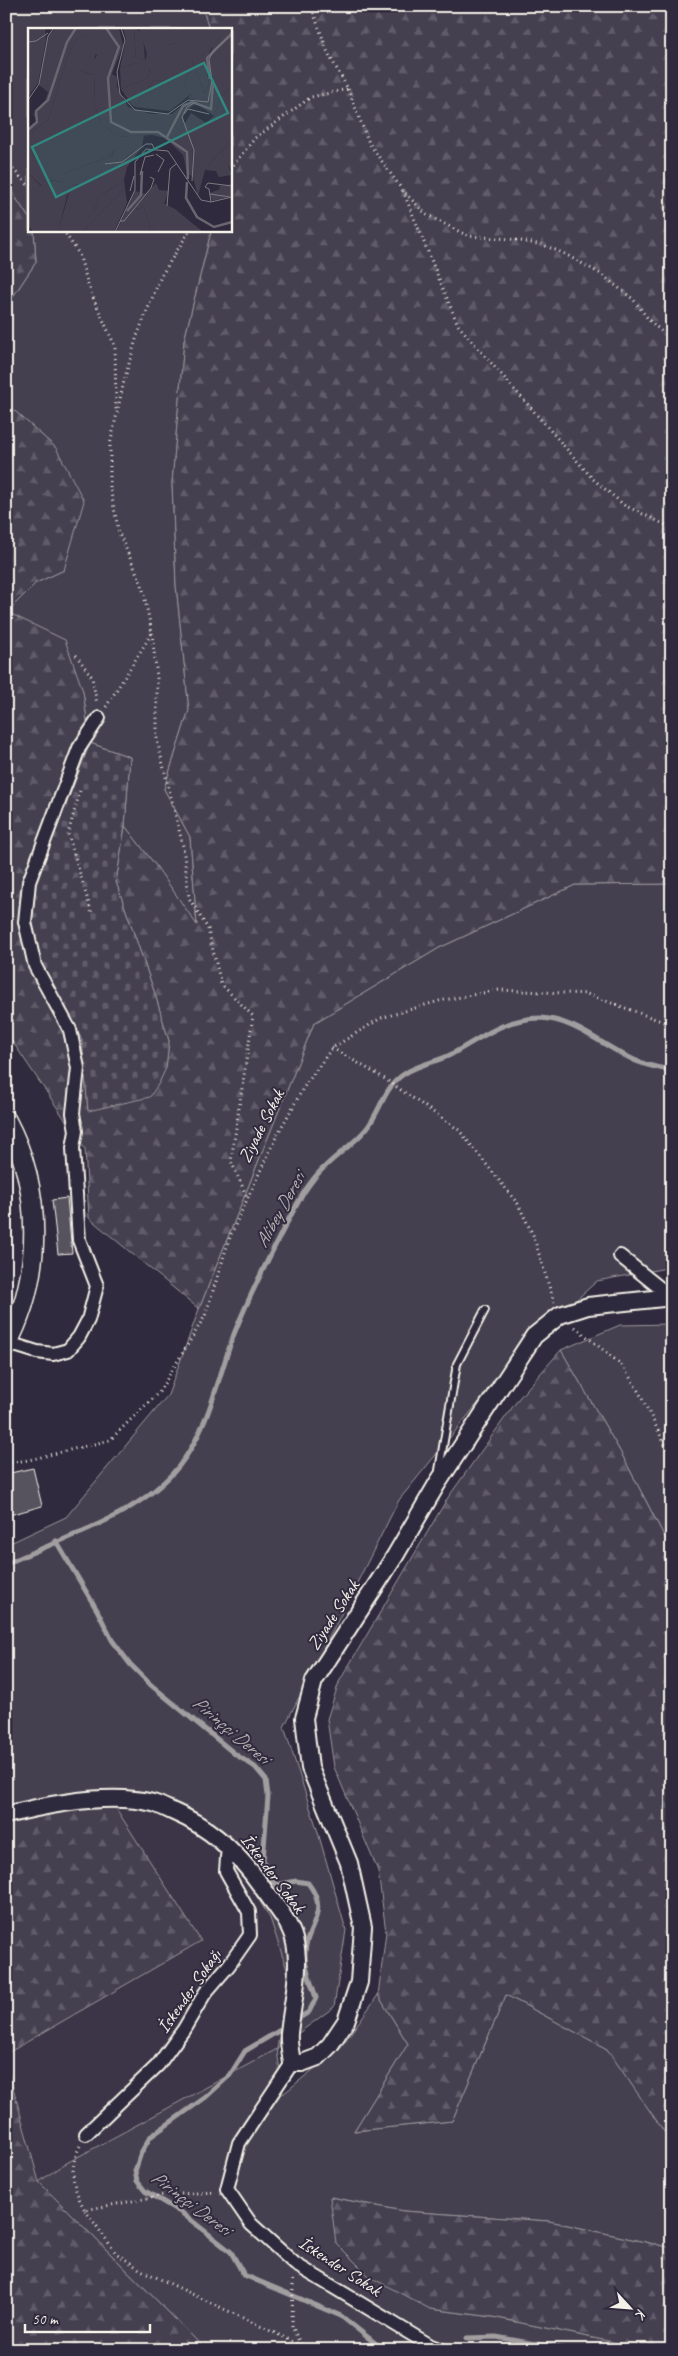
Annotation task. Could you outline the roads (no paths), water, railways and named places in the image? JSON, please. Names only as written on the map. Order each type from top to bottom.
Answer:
[{"type":"main road","points":[[6,1120],[14,1135],[28,1173],[33,1219],[34,1255],[12,1318],[7,1344]]},
{"type":"street","points":[[7,1344],[53,1354],[68,1350],[79,1337],[88,1320],[97,1286],[79,1240],[73,1148],[76,1131],[73,1113],[78,1068],[70,1030],[35,966],[25,922],[30,882],[79,748],[99,718]]},
{"type":"street","points":[[620,1256],[672,1297]]},
{"type":"street","name":"Ziyade Sokak","points":[[292,2064],[302,2063],[318,2057],[330,2046],[346,2021],[359,1982],[363,1926],[350,1863],[310,1768],[304,1718],[314,1681],[395,1556],[437,1484],[534,1336],[560,1315],[588,1306],[672,1297]]},
{"type":"street","name":"İskender Sokak","points":[[6,1815],[85,1800],[153,1803],[195,1821],[228,1845],[256,1878],[290,1928],[297,1953],[289,2036],[292,2064],[239,2143],[227,2189],[251,2224],[295,2264],[431,2346],[443,2350]]},
{"type":"street","name":"İskender Sokağı","points":[[86,2134],[158,2065],[184,2028],[205,1993],[229,1965],[250,1935],[249,1912],[226,1871],[228,1845]]},
{"type":"lane","points":[[437,1484],[457,1364],[486,1310]]},
{"type":"waterway","name":"Alibey Deresi","points":[[6,1564],[75,1535],[122,1512],[162,1484],[179,1466],[190,1451],[206,1419],[234,1334],[245,1308],[300,1199],[318,1174],[367,1128],[387,1092],[397,1079],[416,1068],[452,1054],[504,1025],[516,1021],[540,1018],[563,1022],[637,1061],[654,1067],[672,1070]]},
{"type":"waterway","name":"Pirinççi Deresi","points":[[56,1541],[97,1610],[112,1640],[130,1664],[151,1685],[235,1754],[255,1767],[266,1780],[268,1796],[263,1860],[269,1879],[277,1885],[296,1881],[308,1883],[318,1903],[315,1920],[308,1937],[305,1956],[307,1972],[316,1998],[309,2012],[294,2021]]},
{"type":"waterway","name":"Pirinççi Deresi","points":[[287,2026],[245,2051],[230,2075],[206,2097],[150,2137],[141,2153],[135,2171],[137,2181],[145,2191],[182,2213],[231,2252],[244,2275],[341,2316],[380,2347],[416,2349]]},
{"type":"waterway","points":[[467,2338],[496,2337],[569,2350]]}]
